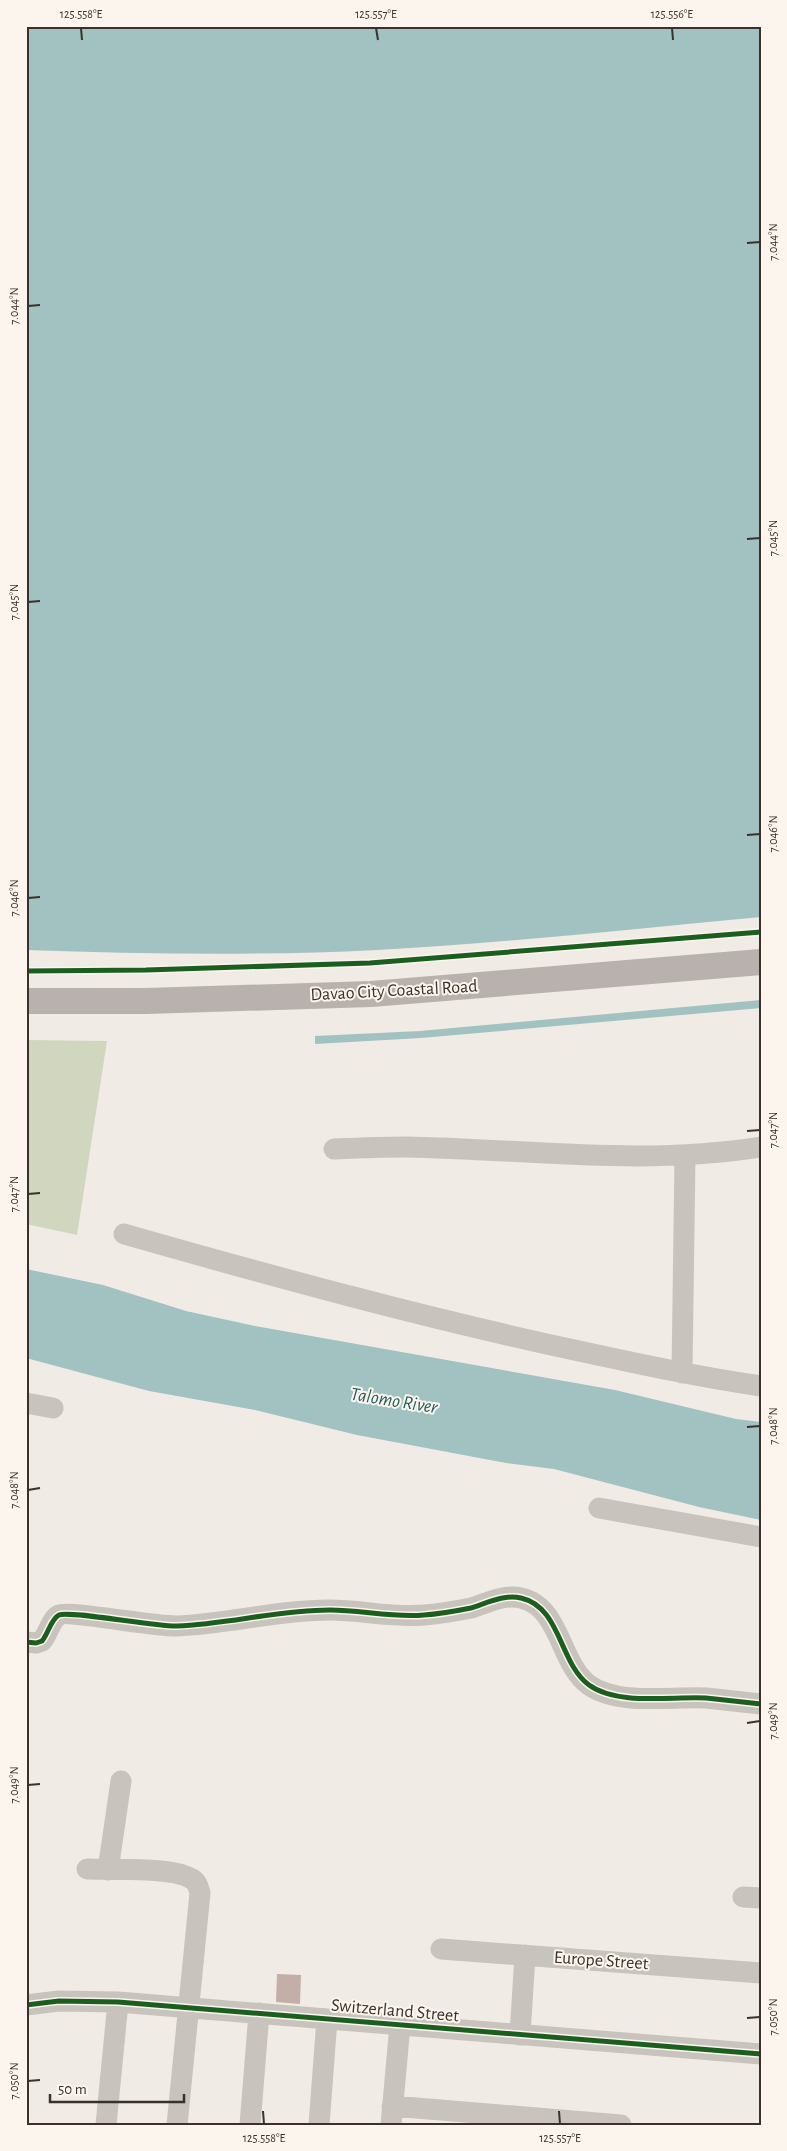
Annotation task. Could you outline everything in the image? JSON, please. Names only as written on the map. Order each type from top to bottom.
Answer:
[{"type":"main road","name":"Davao City Coastal Road","points":[[26,1001],[146,1001],[381,993],[761,962]]},
{"type":"street","points":[[334,1149],[405,1147],[648,1157],[684,1156],[761,1147]]},
{"type":"street","points":[[682,1373],[684,1156]]},
{"type":"street","points":[[124,1234],[331,1292],[416,1313],[682,1373],[761,1386]]},
{"type":"street","points":[[26,1403],[53,1408]]},
{"type":"street","points":[[599,1508],[761,1537]]},
{"type":"street","points":[[26,1642],[36,1643],[42,1641],[55,1618],[67,1613],[136,1624],[175,1626],[300,1611],[332,1610],[414,1616],[471,1608],[502,1598],[518,1597],[532,1601],[542,1609],[575,1670],[590,1686],[614,1694],[649,1699],[704,1698],[761,1704]]},
{"type":"street","points":[[108,1870],[121,1781]]},
{"type":"street","points":[[87,1869],[173,1872],[192,1878],[198,1884],[200,1893],[177,2125]]},
{"type":"street","name":"Europe Street","points":[[441,1949],[761,1974]]},
{"type":"street","points":[[520,2035],[525,1955]]},
{"type":"street","name":"Switzerland Street","points":[[26,2005],[59,2000],[118,2002],[761,2054]]},
{"type":"street","points":[[106,2125],[118,2002]]},
{"type":"street","points":[[250,2125],[259,2014]]},
{"type":"street","points":[[318,2125],[327,2019]]},
{"type":"street","points":[[400,2025],[392,2115],[621,2125]]},
{"type":"green space","points":[[26,1040],[107,1041],[77,1235],[26,1224]]},
{"type":"water","points":[[26,26],[761,26],[761,917],[521,940],[377,950],[202,954],[26,950]]},
{"type":"water","points":[[761,1000],[761,1008],[421,1038],[315,1044],[315,1036],[420,1031]]},
{"type":"water","name":"Talomo River","points":[[26,1269],[103,1285],[186,1311],[255,1326],[615,1390],[736,1419],[761,1422],[761,1520],[699,1507],[554,1469],[506,1463],[357,1435],[255,1410],[149,1391],[26,1358]]},
{"type":"building","points":[[277,1974],[301,1975],[300,2004],[276,2002]]},
{"type":"cycle path","points":[[26,971],[146,970],[370,963],[761,932]]},
{"type":"cycle path","points":[[26,1642],[36,1643],[42,1641],[56,1617],[66,1614],[177,1626],[330,1610],[412,1616],[430,1615],[471,1608],[496,1600],[515,1597],[534,1603],[544,1612],[579,1675],[589,1685],[601,1692],[630,1698],[706,1698],[761,1704]]},
{"type":"cycle path","points":[[26,2005],[59,2001],[118,2002],[761,2054]]}]
